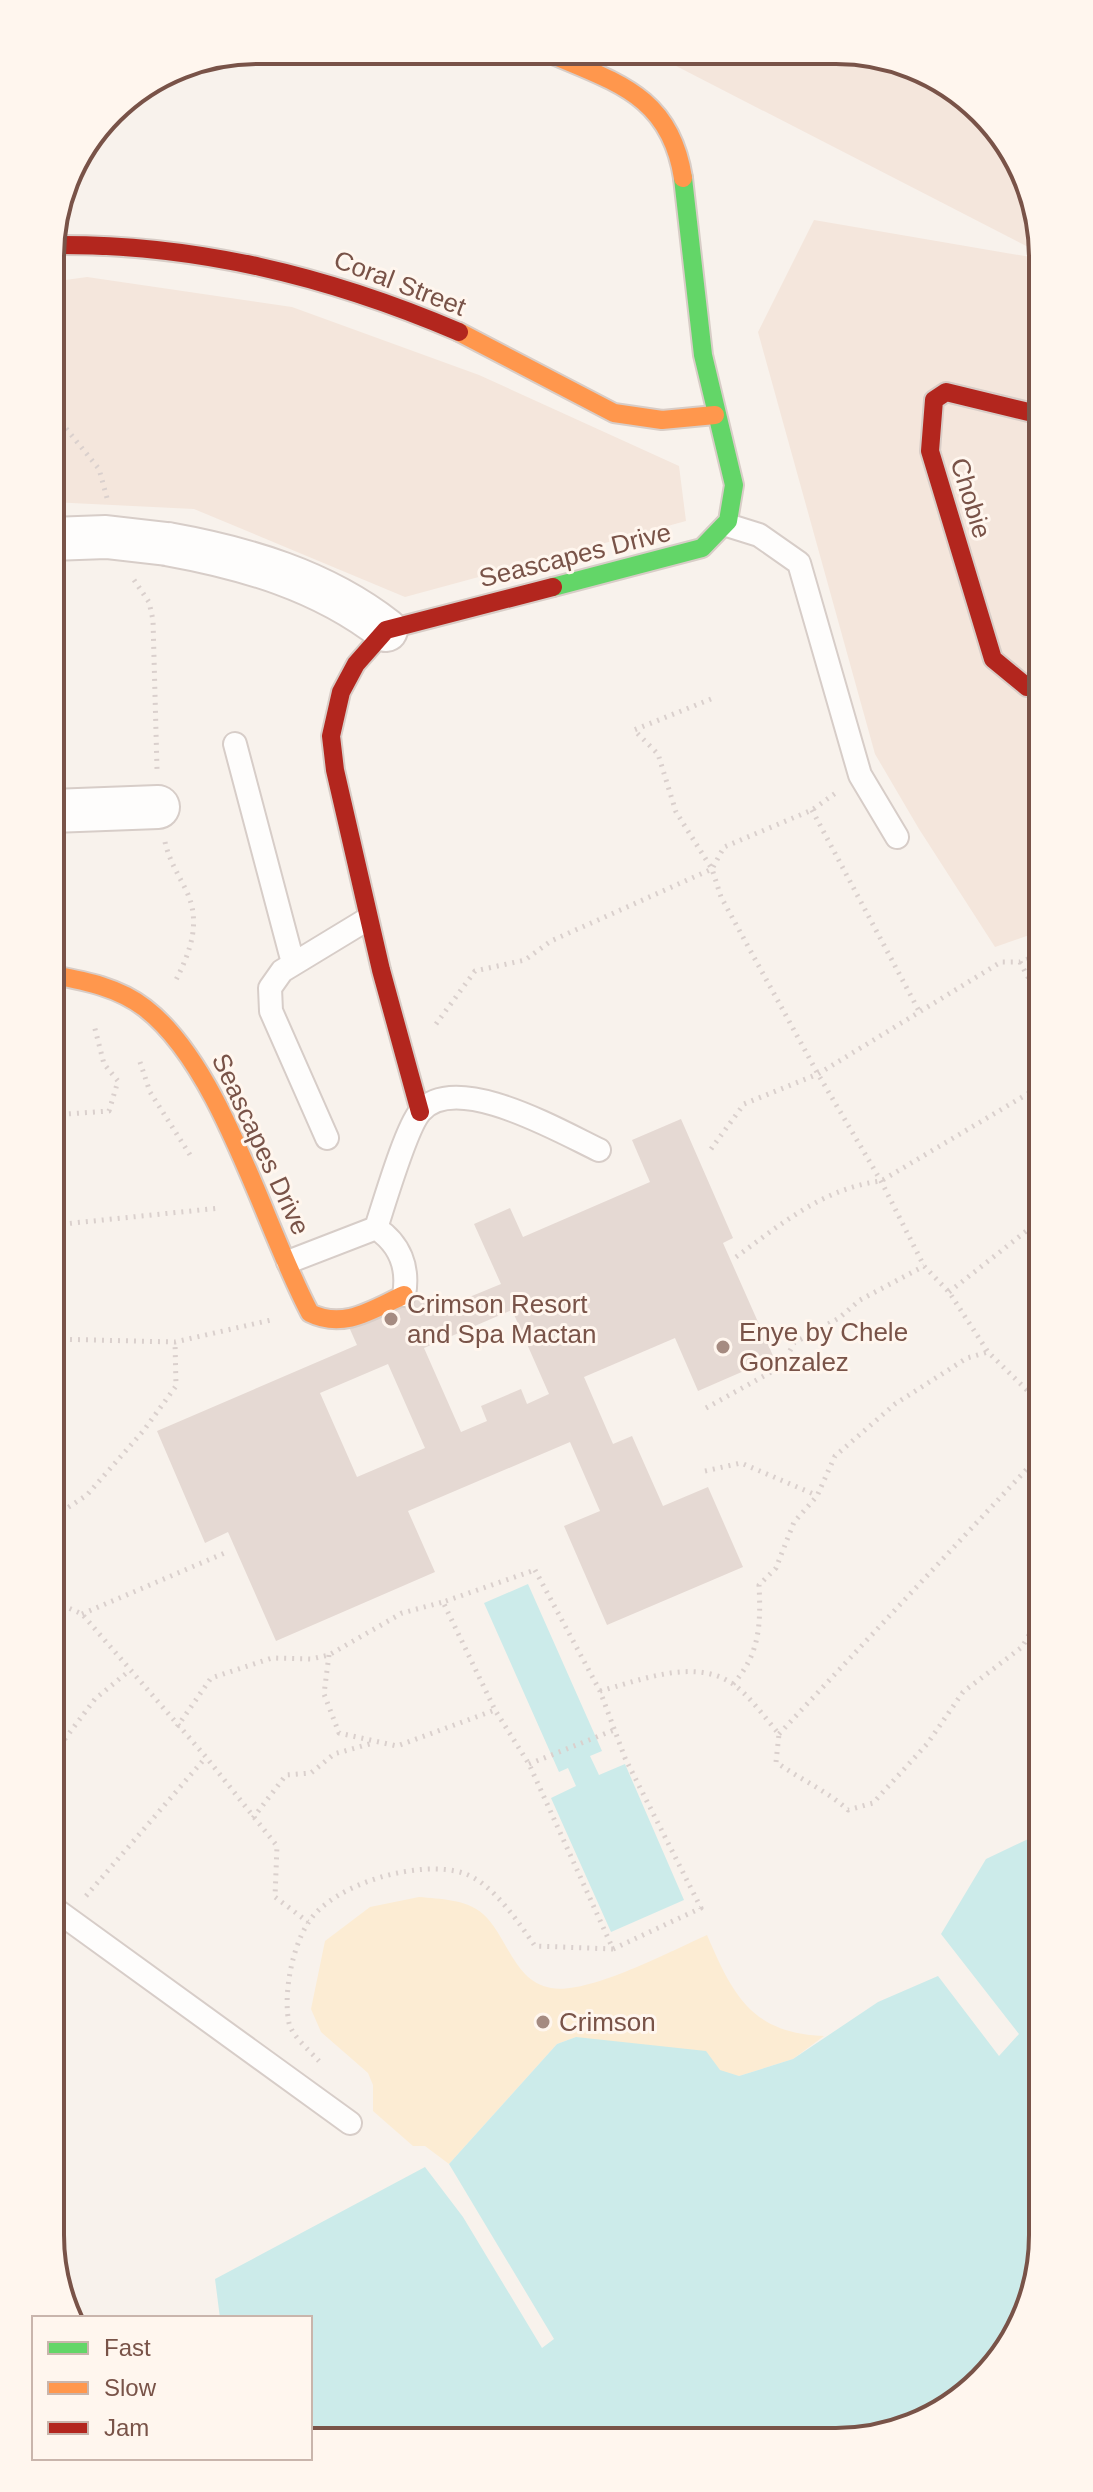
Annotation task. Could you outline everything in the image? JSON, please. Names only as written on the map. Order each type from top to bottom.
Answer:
[{"type":"street","points":[[572,64],[629,91],[660,115],[670,131],[681,171],[696,313],[715,415],[734,484],[727,525]]},
{"type":"street","name":"Coral Street","points":[[64,245],[171,249],[233,258],[309,277],[439,324],[511,357],[609,411],[651,420],[715,415]]},
{"type":"street","name":"Chobie","points":[[1029,412],[946,392],[934,400],[930,451],[993,659],[1029,687]]},
{"type":"street","name":"Seascapes Drive","points":[[386,630],[685,555],[715,539],[727,525]]},
{"type":"street","points":[[64,539],[106,537],[167,544],[249,562],[356,607],[386,630],[364,651],[349,676],[337,705],[331,735],[366,920],[420,1112]]},
{"type":"street","points":[[64,811],[158,807]]},
{"type":"street","name":"Seascapes Drive","points":[[64,977],[87,981],[119,993],[154,1015],[182,1042],[195,1063],[310,1313],[325,1322],[341,1323],[404,1295]]},
{"type":"lane","points":[[727,525],[759,535],[799,563],[860,775],[897,837]]},
{"type":"lane","points":[[235,744],[293,963]]},
{"type":"lane","points":[[327,1138],[268,999],[274,979],[293,963],[366,920]]},
{"type":"lane","points":[[288,1262],[376,1228],[420,1112],[441,1098],[474,1098],[599,1150]]},
{"type":"lane","points":[[376,1228],[387,1235],[401,1257],[407,1279],[404,1295]]},
{"type":"lane","points":[[64,1916],[350,2123]]},
{"type":"path","points":[[64,426],[99,469],[109,512]]},
{"type":"path","points":[[711,699],[634,730],[658,754],[676,812],[712,869],[721,897],[881,1181],[924,1266],[949,1292],[988,1352],[1029,1391]]},
{"type":"path","points":[[400,1044],[438,1023],[475,971],[525,960],[551,941],[712,869],[724,847],[812,810],[860,775]]},
{"type":"path","points":[[812,810],[919,1011]]},
{"type":"path","points":[[711,1149],[744,1104],[818,1074],[1001,962],[1029,958]]},
{"type":"path","points":[[1020,962],[1029,979]]},
{"type":"path","points":[[64,1114],[109,1111],[118,1081],[104,1064],[90,1011]]},
{"type":"path","points":[[736,1257],[803,1208],[858,1184],[881,1181],[1029,1093]]},
{"type":"path","points":[[64,1224],[224,1207]]},
{"type":"path","points":[[949,1292],[1029,1229]]},
{"type":"path","points":[[706,1408],[782,1366],[794,1343],[839,1318],[860,1300],[924,1266]]},
{"type":"path","points":[[64,1339],[175,1342],[275,1319]]},
{"type":"path","points":[[64,1510],[87,1495],[144,1430],[176,1386],[175,1342]]},
{"type":"path","points":[[733,1684],[747,1668],[762,1629],[759,1585],[776,1568],[794,1522],[817,1496],[835,1456],[895,1404],[967,1358],[988,1352]]},
{"type":"path","points":[[705,1471],[741,1463],[817,1496]]},
{"type":"path","points":[[1029,1467],[779,1734],[776,1762],[805,1783],[825,1789],[848,1810],[873,1803],[927,1744],[963,1692],[1022,1647],[1029,1635]]},
{"type":"path","points":[[82,1614],[227,1552]]},
{"type":"path","points":[[177,1727],[211,1678],[272,1658],[311,1659],[329,1655],[402,1613],[535,1570],[600,1691],[614,1730],[701,1908],[613,1949],[535,1946],[506,1905],[465,1873],[416,1867],[349,1888],[308,1922],[286,1983],[289,2026],[330,2074],[317,2097]]},
{"type":"path","points":[[443,1602],[495,1710],[529,1764],[613,1949]]},
{"type":"path","points":[[64,1606],[82,1614],[206,1757],[277,1846],[275,1897],[308,1922]]},
{"type":"path","points":[[329,1655],[324,1694],[339,1733],[397,1746],[495,1710]]},
{"type":"path","points":[[64,1740],[95,1699],[129,1671]]},
{"type":"path","points":[[600,1691],[675,1672],[714,1676],[733,1684],[779,1734]]},
{"type":"path","points":[[529,1764],[614,1730]]},
{"type":"path","points":[[253,1818],[286,1775],[311,1773],[334,1754],[373,1743]]},
{"type":"path","points":[[64,1911],[206,1757]]},
{"type":"shaded area","points":[[672,64],[849,64],[898,74],[921,84],[953,104],[972,121],[1003,160],[1022,207],[1028,247]]},
{"type":"shaded area","points":[[814,220],[1029,257],[1029,935],[995,947],[875,754],[758,332]]},
{"type":"shaded area","points":[[87,277],[292,307],[479,375],[679,466],[686,521],[405,597],[194,509],[64,503],[64,280]]},
{"type":"sand","name":"Crimson","points":[[419,1897],[452,1901],[476,1909],[492,1924],[528,1977],[551,1988],[586,1985],[607,1979],[707,1935],[726,1976],[748,2007],[762,2019],[779,2027],[824,2036],[793,2059],[739,2076],[576,2037],[557,2044],[449,2164],[425,2146],[413,2146],[373,2111],[373,2085],[368,2073],[321,2032],[311,2009],[325,1941],[370,1907]]},
{"type":"water","points":[[528,1584],[602,1751],[590,1756],[599,1775],[625,1764],[684,1900],[611,1932],[551,1798],[576,1786],[568,1768],[559,1772],[484,1603]]},
{"type":"water","points":[[1029,1839],[1029,2248],[1022,2285],[1003,2332],[981,2362],[943,2395],[898,2418],[836,2428],[312,2428],[312,2316],[220,2316],[215,2279],[425,2167],[463,2217],[542,2348],[554,2339],[449,2164],[557,2044],[576,2037],[706,2051],[720,2070],[739,2076],[793,2059],[878,2002],[938,1976],[999,2056],[1019,2034],[941,1934],[986,1859]]},
{"type":"building","points":[[681,1119],[733,1238],[723,1243],[774,1358],[698,1391],[675,1338],[584,1377],[613,1444],[632,1436],[663,1506],[708,1487],[743,1567],[607,1625],[564,1526],[600,1511],[570,1442],[408,1511],[435,1572],[276,1641],[228,1532],[205,1543],[157,1431],[357,1345],[349,1327],[423,1294],[433,1312],[501,1284],[474,1224],[510,1208],[523,1237],[650,1182],[632,1140]],"holes":[[[512,1310],[549,1394],[527,1404],[521,1389],[481,1406],[487,1421],[461,1432],[424,1348]],[[388,1364],[425,1448],[357,1477],[320,1393]]]},
{"type":"traffic: fast","points":[[553,587],[702,548],[728,521],[734,485],[703,355],[683,178]]},
{"type":"traffic: slow","points":[[573,64],[616,83],[652,109],[666,127],[683,178]]},
{"type":"traffic: slow","points":[[459,332],[614,413],[662,420],[715,415]]},
{"type":"traffic: slow","points":[[64,977],[112,990],[135,1001],[172,1035],[197,1068],[239,1150],[310,1313],[335,1319],[358,1316],[404,1295]]},
{"type":"traffic: jam","points":[[64,245],[156,250],[259,267],[360,294],[459,332]]},
{"type":"traffic: jam","points":[[1029,412],[946,392],[934,400],[930,451],[993,659],[1029,687]]},
{"type":"traffic: jam","points":[[420,1112],[381,970],[335,770],[331,736],[341,692],[356,664],[386,630],[553,587]]},
{"type":"place","name":"Crimson Resort and Spa Mactan","points":[[391,1319]]},
{"type":"place","name":"Enye by Chele Gonzalez","points":[[723,1347]]},
{"type":"place","name":"Crimson","points":[[543,2022]]}]
